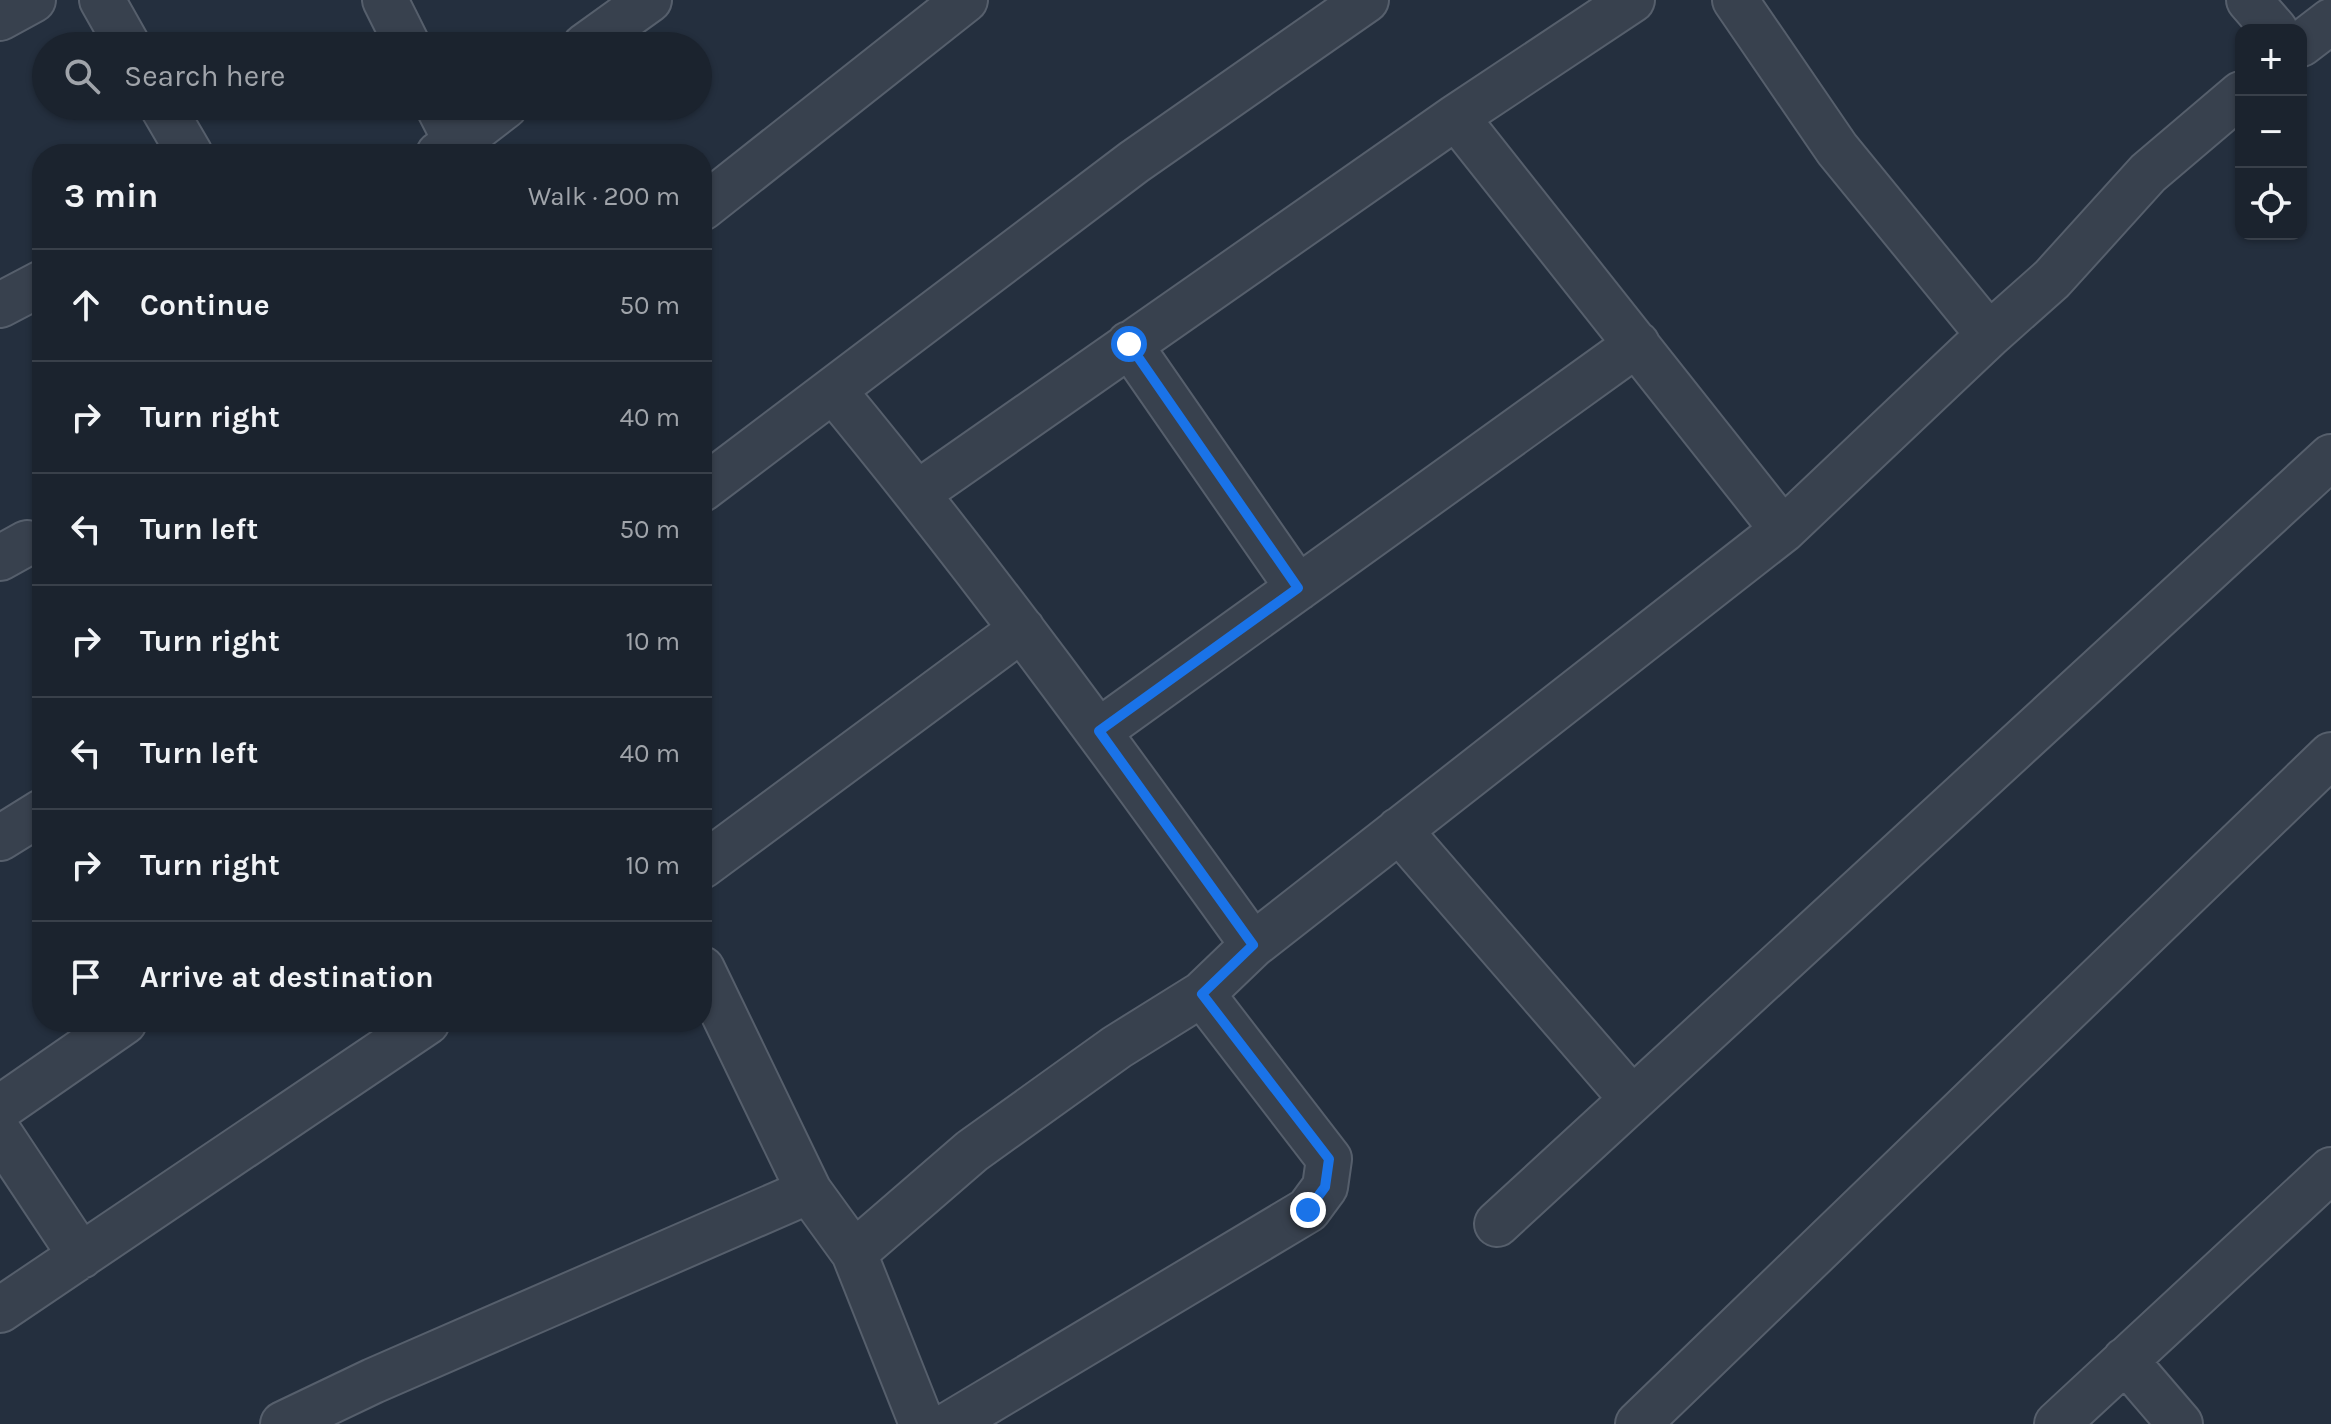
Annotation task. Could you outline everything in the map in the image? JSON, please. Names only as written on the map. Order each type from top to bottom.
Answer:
[{"type":"street","points":[[0,18],[33,0]]},
{"type":"street","points":[[102,0],[120,32]]},
{"type":"street","points":[[385,0],[401,32]]},
{"type":"street","points":[[600,24],[649,0]]},
{"type":"street","points":[[712,200],[965,0]]},
{"type":"street","points":[[712,481],[1134,162],[1366,0]]},
{"type":"street","points":[[918,493],[1456,117],[1632,0]]},
{"type":"street","points":[[1735,0],[1837,149],[1989,335]]},
{"type":"street","points":[[2249,0],[2270,24]]},
{"type":"street","points":[[2307,39],[2331,21]]},
{"type":"street","points":[[854,1253],[972,1151],[1117,1047],[1202,994],[1253,945],[1783,530],[2052,279],[2148,173],[2239,96]]},
{"type":"street","points":[[1456,117],[1783,530]]},
{"type":"street","points":[[170,120],[184,144]]},
{"type":"street","points":[[445,134],[475,120]]},
{"type":"street","points":[[0,305],[32,288]]},
{"type":"street","points":[[1129,344],[1298,588]]},
{"type":"street","points":[[1099,731],[1637,344]]},
{"type":"street","points":[[833,390],[918,493],[1022,629],[1253,945]]},
{"type":"street","points":[[1497,1224],[2331,457]]},
{"type":"street","points":[[712,859],[1022,629]]},
{"type":"street","points":[[1638,1424],[2331,755]]},
{"type":"street","points":[[0,838],[32,818]]},
{"type":"street","points":[[1399,830],[1632,1099]]},
{"type":"street","points":[[712,990],[809,1191],[854,1253],[922,1424]]},
{"type":"street","points":[[950,1424],[1308,1210],[1325,1187],[1329,1159],[1202,994]]},
{"type":"street","points":[[0,1108],[110,1032]]},
{"type":"street","points":[[0,1310],[412,1032]]},
{"type":"street","points":[[0,1134],[81,1256]]},
{"type":"street","points":[[2057,1424],[2331,1170]]},
{"type":"street","points":[[283,1424],[373,1381],[809,1191]]},
{"type":"street","points":[[2125,1360],[2180,1424]]},
{"type":"route","points":[[1129,344],[1298,588],[1099,731],[1253,945],[1202,994],[1329,1159],[1325,1187],[1308,1210]]}]
